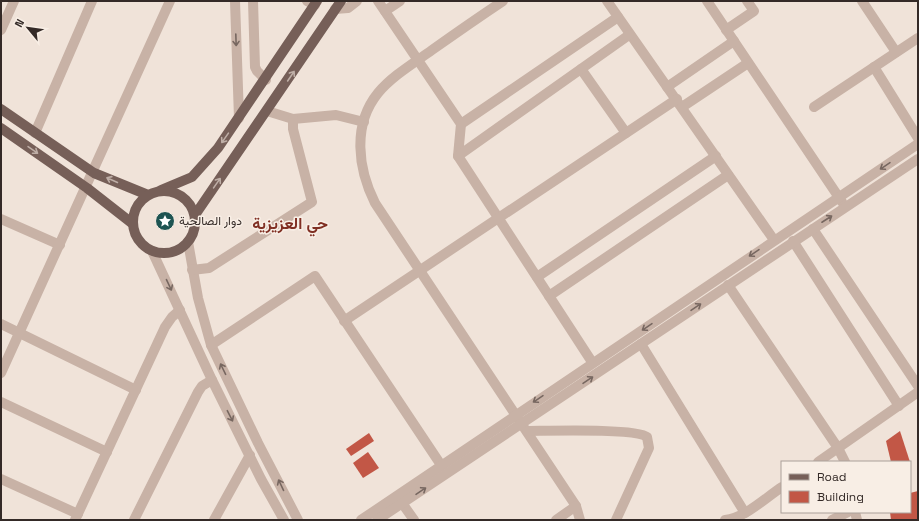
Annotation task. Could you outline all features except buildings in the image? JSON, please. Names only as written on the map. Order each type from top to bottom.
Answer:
[{"type":"main road","points":[[161,190],[168,190],[181,194],[190,203],[195,215],[195,230],[188,242],[183,247],[171,252],[158,253],[152,251],[139,240],[133,224],[136,207],[148,195],[161,190],[186,181],[200,169],[218,148],[266,80],[313,2]]},
{"type":"main road","points":[[195,215],[338,5]]},
{"type":"main road","points":[[1,109],[94,172],[148,195]]},
{"type":"main road","points":[[1,128],[87,188],[133,224]]},
{"type":"street","points":[[1,30],[14,1]]},
{"type":"street","points":[[35,133],[92,1]]},
{"type":"street","points":[[1,373],[87,188],[170,1]]},
{"type":"street","points":[[235,1],[239,118]]},
{"type":"street","points":[[253,1],[256,67],[257,71],[266,80]]},
{"type":"street","points":[[338,5],[348,8],[357,1]]},
{"type":"street","points":[[378,1],[461,124],[458,156],[592,362]]},
{"type":"street","points":[[385,11],[400,1]]},
{"type":"street","points":[[502,1],[418,60],[387,84],[378,93],[372,101],[364,122],[360,153],[369,189],[376,203],[576,506],[580,520]]},
{"type":"street","points":[[607,1],[629,35],[680,103],[774,240]]},
{"type":"street","points":[[707,1],[846,208]]},
{"type":"street","points":[[726,30],[754,11],[747,1]]},
{"type":"street","points":[[862,1],[896,52]]},
{"type":"street","points":[[461,124],[618,17]]},
{"type":"street","points":[[458,156],[629,35]]},
{"type":"street","points":[[814,107],[918,38]]},
{"type":"street","points":[[667,86],[734,41]]},
{"type":"street","points":[[344,321],[626,133],[748,63]]},
{"type":"street","points":[[874,67],[918,138]]},
{"type":"street","points":[[581,69],[626,133]]},
{"type":"street","points":[[267,111],[292,119],[336,115],[364,122]]},
{"type":"street","points":[[192,270],[209,268],[312,202],[293,129],[292,119]]},
{"type":"street","points":[[360,520],[592,362],[918,144]]},
{"type":"street","points":[[537,277],[716,156]]},
{"type":"street","points":[[377,520],[525,427],[641,344],[918,159]]},
{"type":"street","points":[[549,296],[728,175]]},
{"type":"street","points":[[1,219],[60,245]]},
{"type":"street","points":[[813,229],[918,386]]},
{"type":"street","points":[[188,242],[192,270],[211,345],[258,443],[298,520]]},
{"type":"street","points":[[793,242],[899,406]]},
{"type":"street","points":[[152,251],[212,380],[261,479],[284,520]]},
{"type":"street","points":[[211,345],[315,276],[441,465]]},
{"type":"street","points":[[728,285],[838,448],[844,461]]},
{"type":"street","points":[[1,479],[77,517],[169,320],[180,310]]},
{"type":"street","points":[[1,324],[136,390]]},
{"type":"street","points":[[641,344],[745,512]]},
{"type":"street","points":[[134,520],[198,392],[202,386],[212,380]]},
{"type":"street","points":[[819,461],[918,392]]},
{"type":"street","points":[[1,402],[107,452]]},
{"type":"street","points":[[525,427],[641,433],[647,437],[649,448],[616,520]]},
{"type":"street","points":[[214,520],[250,455]]},
{"type":"street","points":[[730,520],[745,512],[781,488]]},
{"type":"street","points":[[402,503],[414,520]]},
{"type":"street","points":[[556,520],[576,506]]},
{"type":"street","points":[[832,520],[846,513]]},
{"type":"place","name":"دوار الصالحية","points":[[165,221]]},
{"type":"district","name":"حي العزيزية","points":[[290,223]]}]
